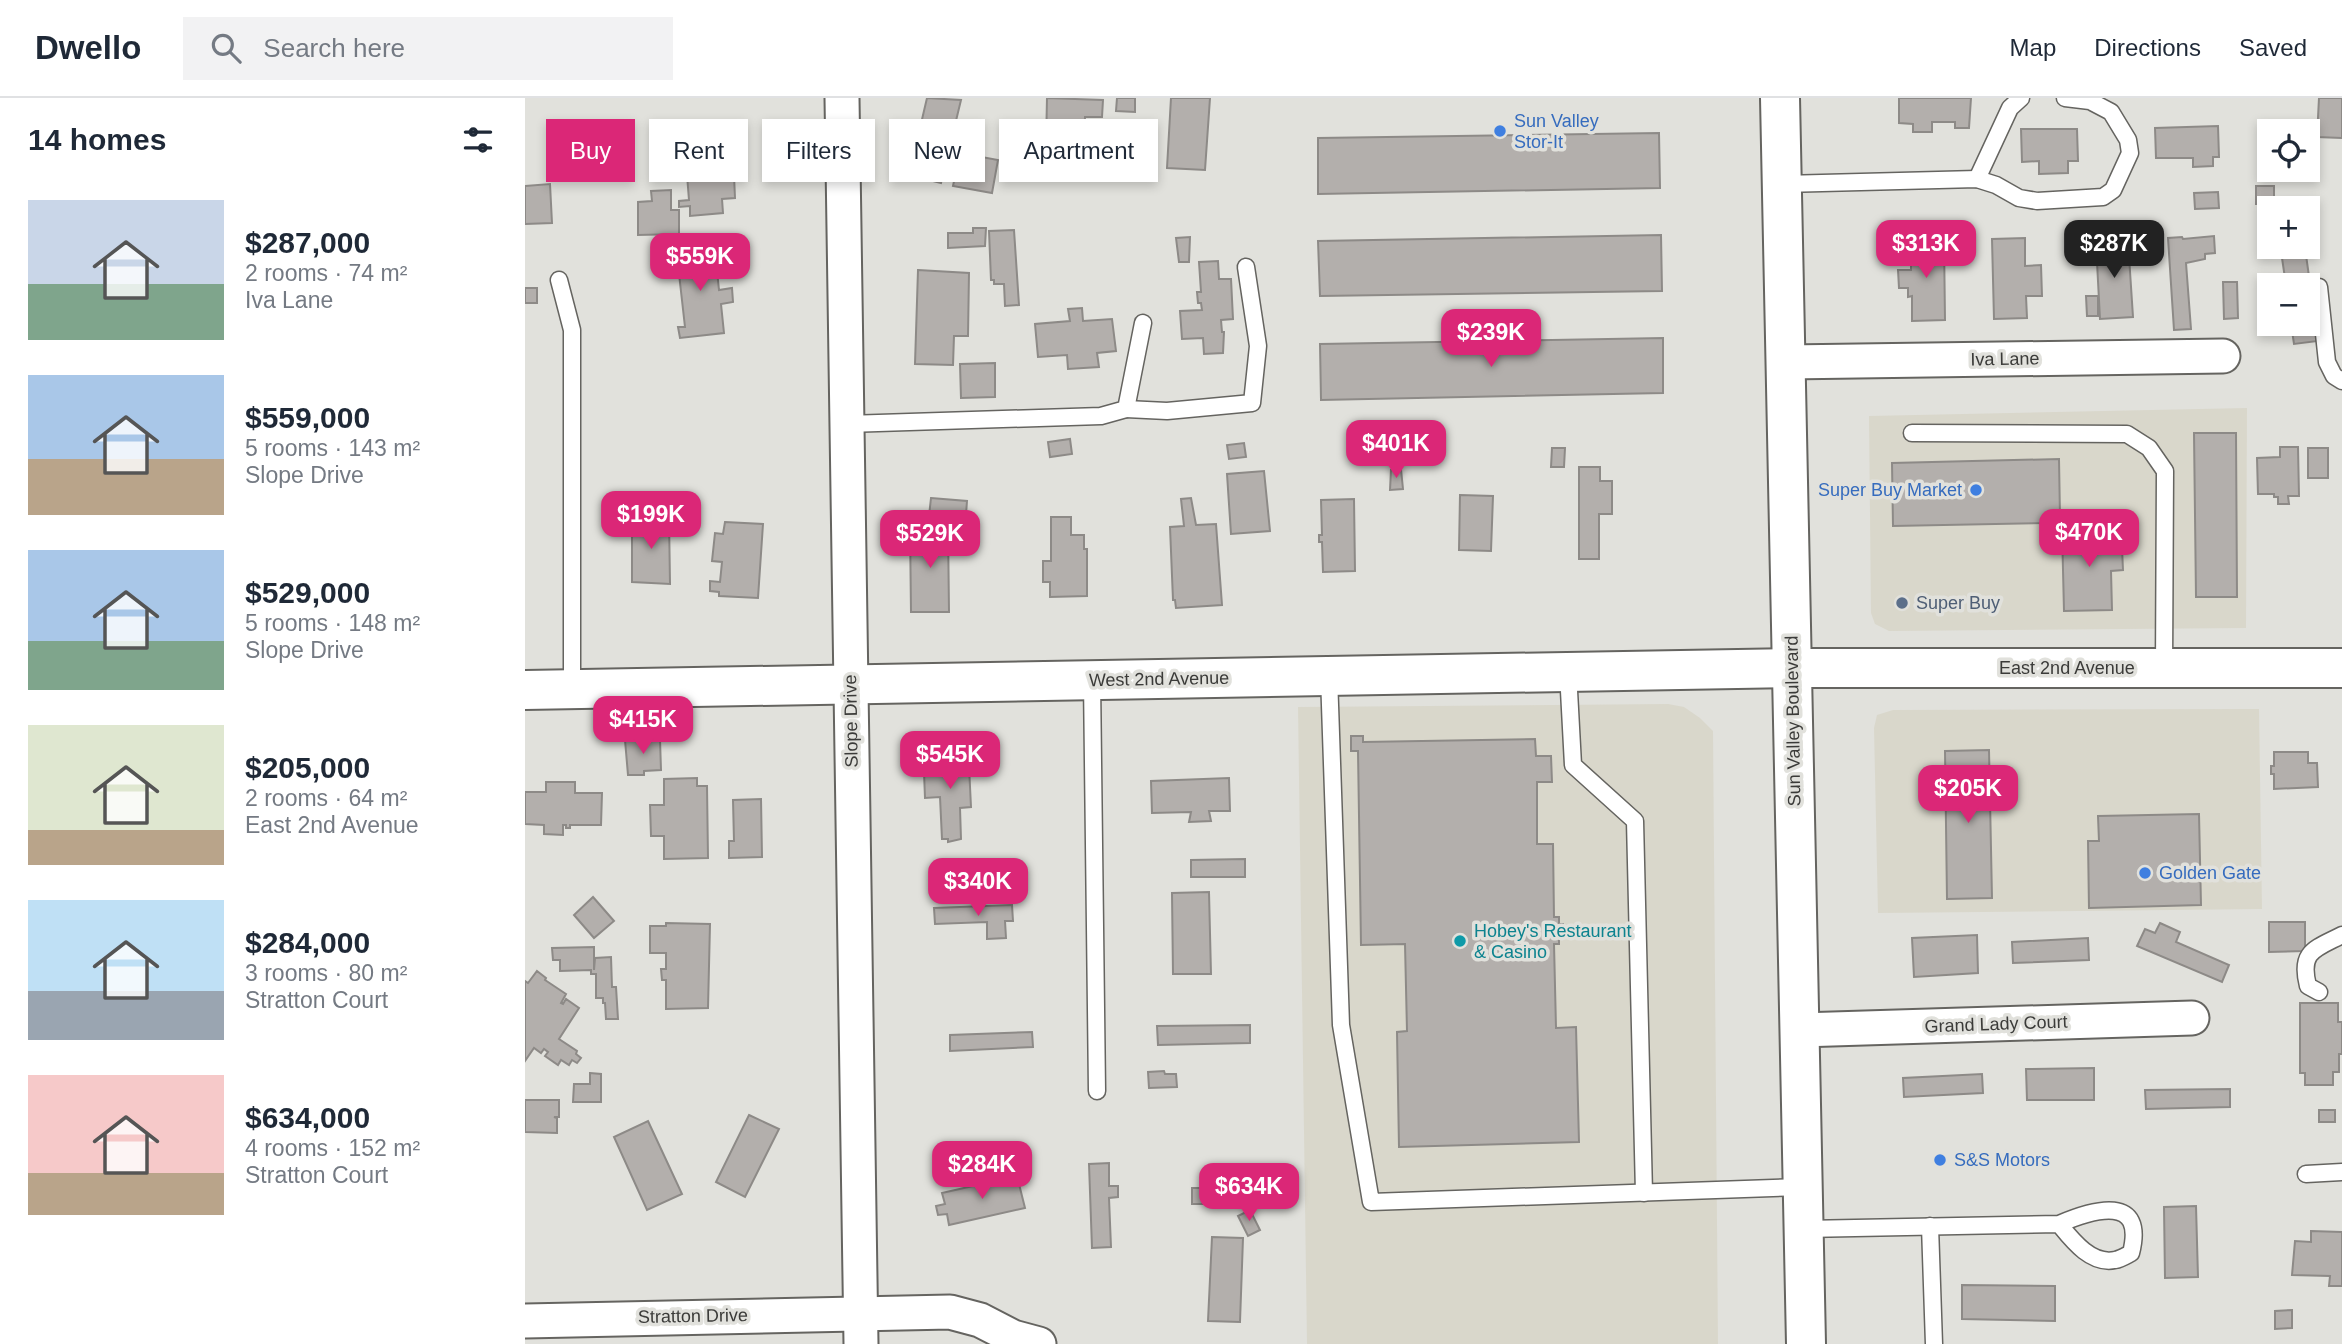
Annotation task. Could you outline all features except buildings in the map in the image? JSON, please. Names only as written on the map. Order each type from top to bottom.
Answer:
[{"type":"street","name":"Slope Drive","points":[[842,98],[861,1328]]},
{"type":"street","name":"Sun Valley Boulevard","points":[[1780,98],[1806,1344]]},
{"type":"street","name":"Iva Lane","points":[[1787,362],[2223,356]]},
{"type":"street","name":"West 2nd Avenue","points":[[525,691],[1792,668]]},
{"type":"street","name":"East 2nd Avenue","points":[[1792,668],[2342,668]]},
{"type":"street","name":"Grand Lady Court","points":[[1800,1030],[2192,1018]]},
{"type":"street","name":"Stratton Drive","points":[[525,1321],[861,1328],[950,1312],[980,1320],[1013,1337],[1039,1344]]},
{"type":"lane","points":[[1977,179],[2010,108],[2021,98]]},
{"type":"lane","points":[[1783,184],[1977,179],[2019,198],[2037,201],[2103,197],[2113,190],[2130,153],[2128,140],[2111,111],[2090,101],[2065,98]]},
{"type":"lane","points":[[847,424],[1101,416],[1126,409],[1167,411],[1252,402],[1258,346],[1246,267]]},
{"type":"lane","points":[[559,280],[572,330],[572,690]]},
{"type":"lane","points":[[2320,296],[2327,362],[2333,376],[2342,381]]},
{"type":"lane","points":[[1126,409],[1143,323]]},
{"type":"lane","points":[[1912,433],[2127,434],[2149,447],[2165,471],[2164,668]]},
{"type":"lane","points":[[1568,672],[1573,765],[1635,821],[1644,1193]]},
{"type":"lane","points":[[1329,676],[1341,1025],[1371,1202],[1803,1187]]},
{"type":"lane","points":[[1092,680],[1097,1091]]},
{"type":"lane","points":[[2319,992],[2308,986],[2304,969],[2312,951],[2342,935]]},
{"type":"lane","points":[[2306,1174],[2342,1172]]},
{"type":"lane","points":[[1804,1229],[2059,1224],[2084,1213],[2106,1210],[2125,1213],[2134,1223],[2135,1238],[2131,1253],[2113,1261],[2089,1255],[2074,1243],[2059,1224]]},
{"type":"lane","points":[[1930,1226],[1934,1344]]},
{"type":"shaded area","points":[[2247,408],[2246,628],[1889,631],[1875,624],[1871,613],[1869,416]]},
{"type":"shaded area","points":[[1668,704],[1684,707],[1713,731],[1718,1344],[1307,1344],[1298,707]]},
{"type":"shaded area","points":[[2259,709],[2262,909],[1878,913],[1874,728],[1877,715],[1893,710]]},
{"type":"place","name":"Sun Valley Stor-It","points":[[1500,131]]},
{"type":"place","name":"Super Buy Market","points":[[1976,490]]},
{"type":"place","name":"Super Buy","points":[[1902,603]]},
{"type":"place","name":"Golden Gate","points":[[2145,873]]},
{"type":"place","name":"Hobey's Restaurant & Casino","points":[[1460,941]]},
{"type":"place","name":"S&S Motors","points":[[1940,1160]]}]
